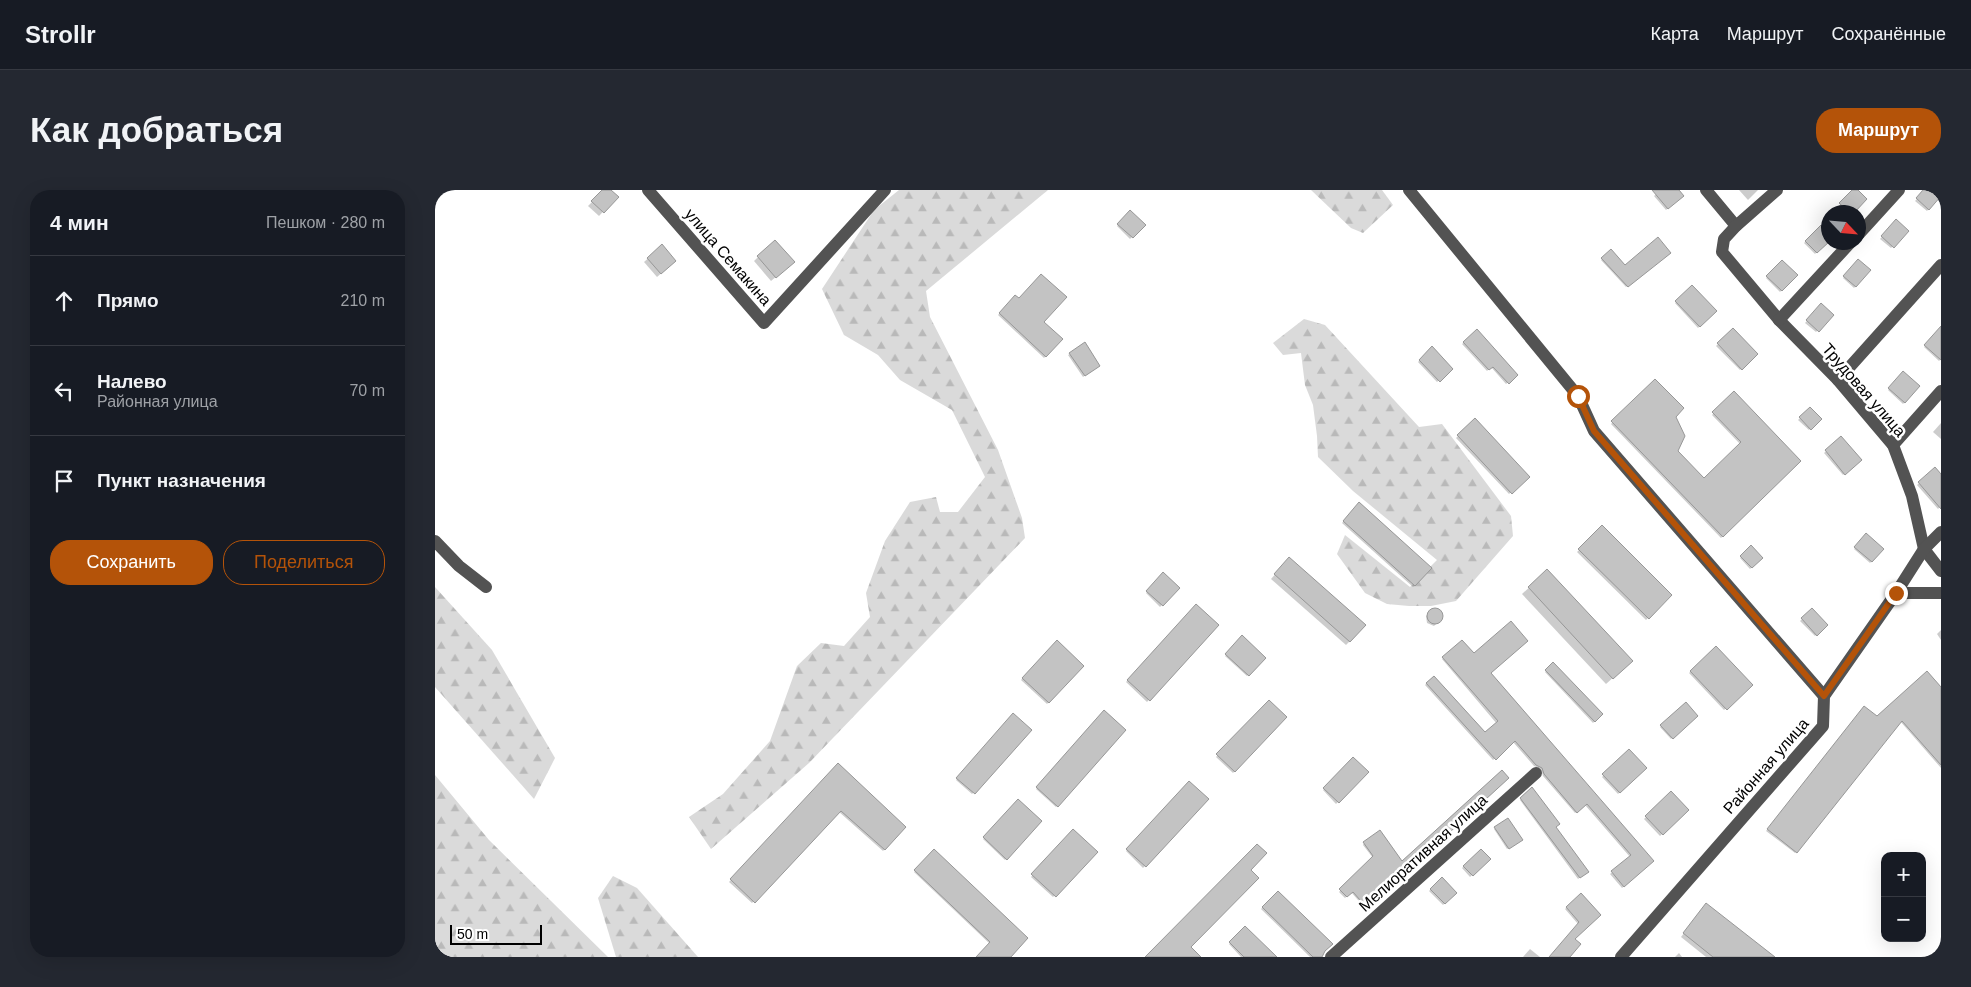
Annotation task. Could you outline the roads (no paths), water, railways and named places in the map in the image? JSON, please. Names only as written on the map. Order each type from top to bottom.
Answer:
[{"type":"street","name":"улица Семакина","points":[[648,190],[764,323],[885,190]]},
{"type":"street","points":[[1409,190],[1578,396],[1594,431],[1824,696],[1896,593],[1924,549],[1941,532]]},
{"type":"street","points":[[1706,190],[1736,226],[1777,190]]},
{"type":"street","points":[[1866,226],[1899,190]]},
{"type":"street","name":"Трудовая улица","points":[[1736,226],[1724,239],[1722,252],[1779,320],[1837,380],[1893,445],[1912,496],[1924,549],[1941,572]]},
{"type":"street","points":[[1779,320],[1844,250]]},
{"type":"street","points":[[1837,380],[1941,265]]},
{"type":"street","points":[[1893,445],[1941,392]]},
{"type":"street","points":[[435,541],[459,566],[486,587]]},
{"type":"street","points":[[1896,593],[1941,593]]},
{"type":"street","name":"Районная улица","points":[[1621,957],[1823,726],[1824,696]]},
{"type":"street","name":"Мелиоративная улица","points":[[1331,957],[1536,773]]}]
